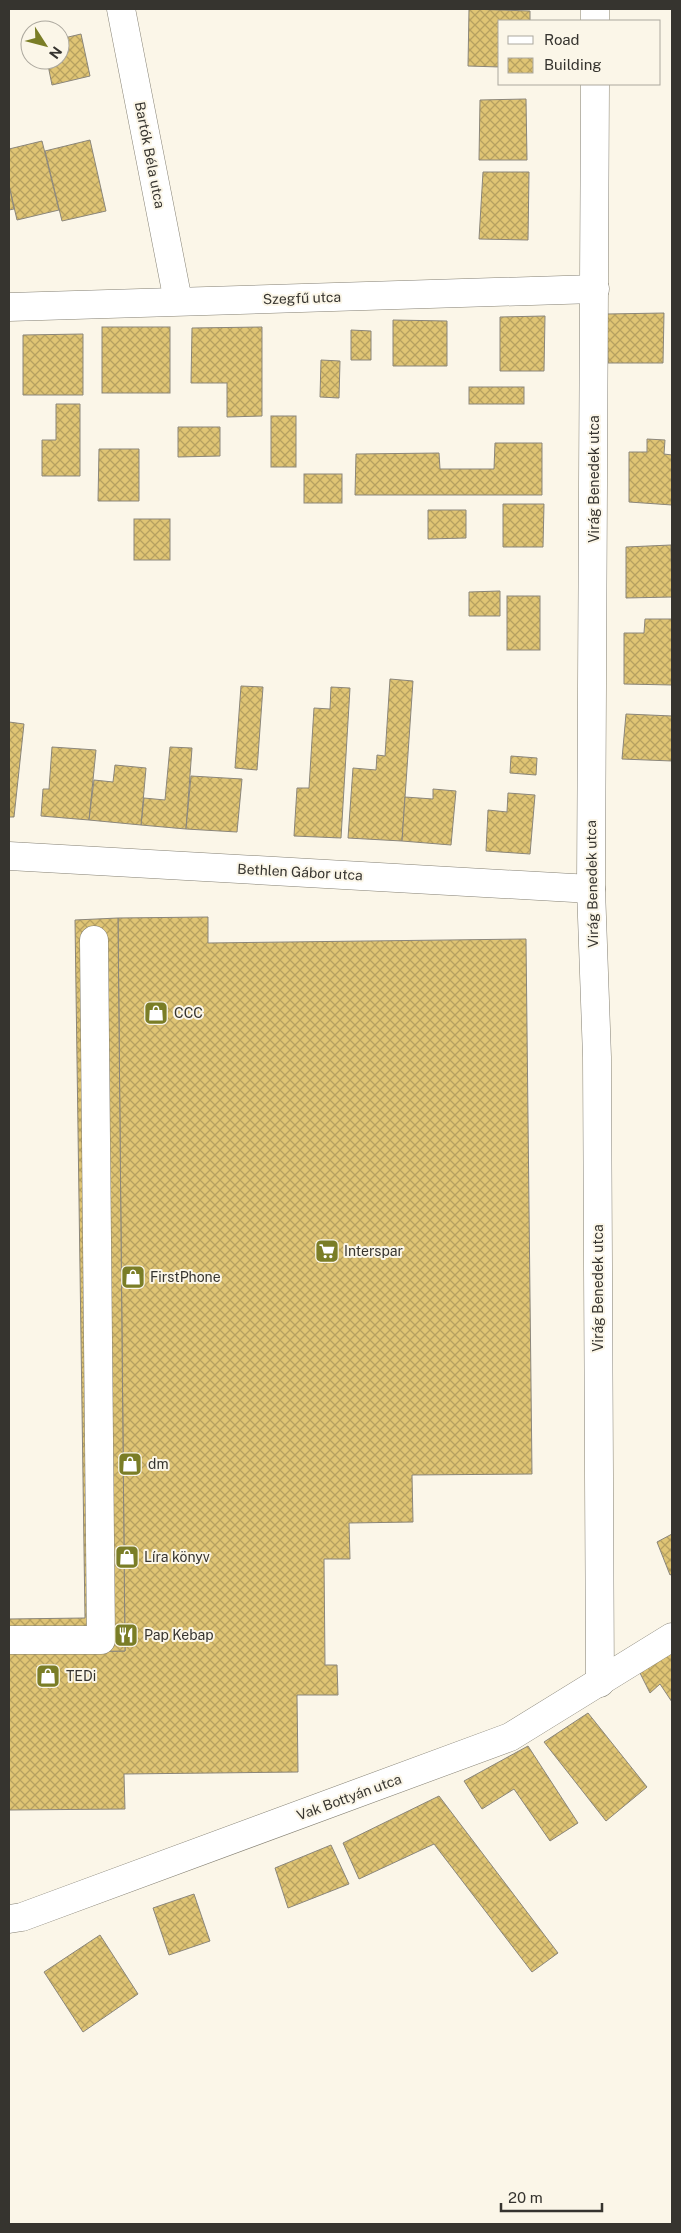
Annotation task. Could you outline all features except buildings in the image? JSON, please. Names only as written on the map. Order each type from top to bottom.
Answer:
[{"type":"street","name":"Bartók Béla utca","points":[[121,9],[178,301]]},
{"type":"street","name":"Virág Benedek utca","points":[[595,85],[591,889],[597,1057],[600,1683]]},
{"type":"street","name":"Szegfű utca","points":[[9,306],[595,289]]},
{"type":"street","name":"Bethlen Gábor utca","points":[[9,856],[591,889]]},
{"type":"street","points":[[9,1640],[101,1640],[94,940]]},
{"type":"street","name":"Vak Bottyán utca","points":[[9,1919],[32,1914],[510,1737],[672,1637]]},
{"type":"place","name":"CCC","points":[[156,1013]]},
{"type":"place","name":"Interspar","points":[[327,1251]]},
{"type":"place","name":"FirstPhone","points":[[133,1277]]},
{"type":"place","name":"dm","points":[[130,1464]]},
{"type":"place","name":"Líra könyv","points":[[127,1557]]},
{"type":"place","name":"Pap Kebap","points":[[126,1635]]},
{"type":"place","name":"TEDi","points":[[48,1676]]}]
